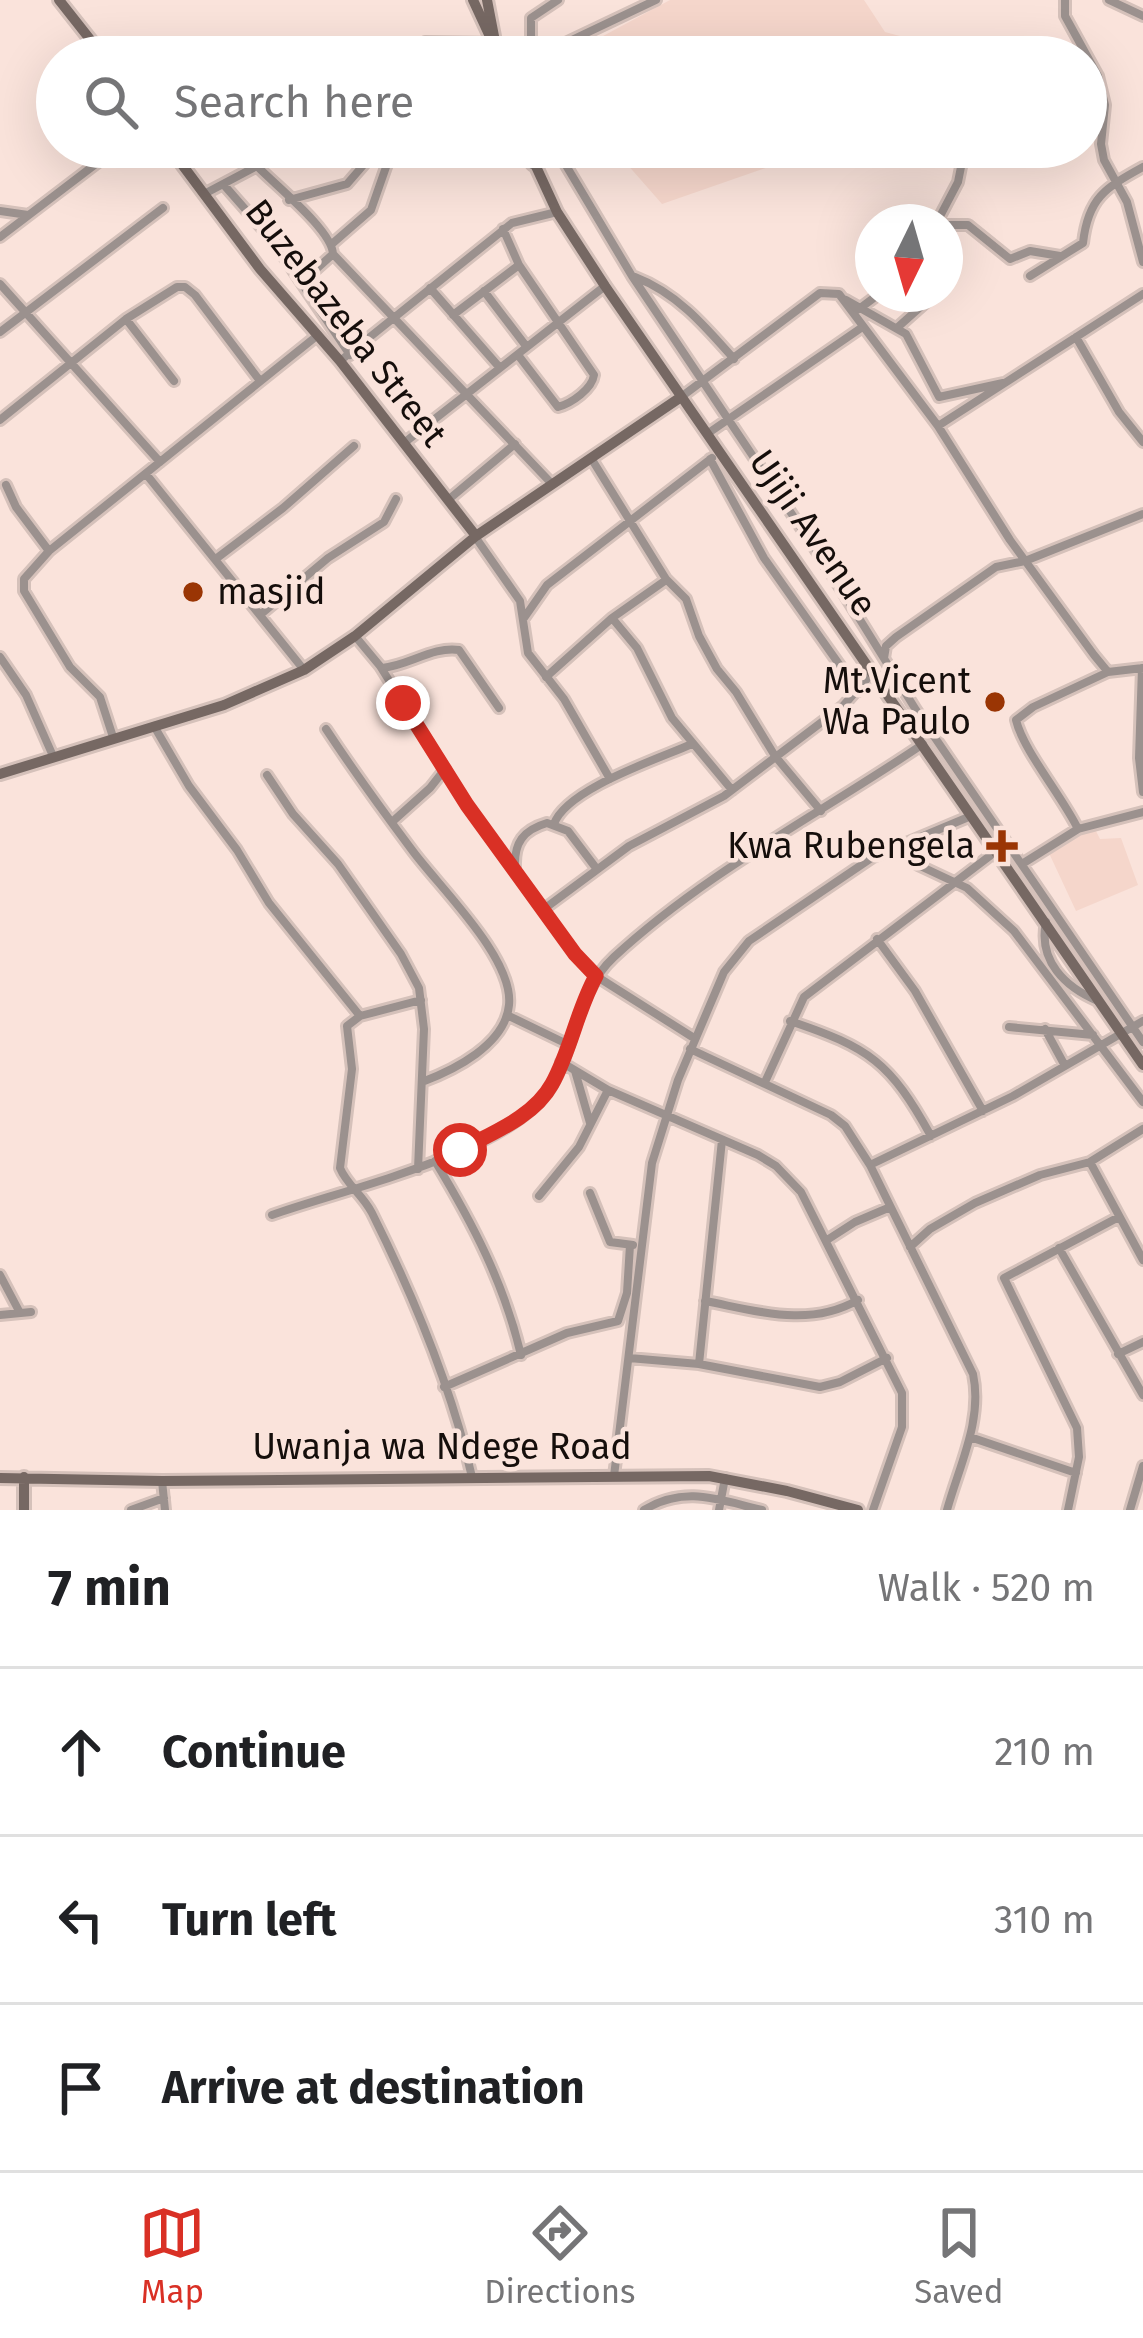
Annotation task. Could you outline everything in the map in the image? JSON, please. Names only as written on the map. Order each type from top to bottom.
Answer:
[{"type":"street","points":[[59,0],[87,36]]},
{"type":"street","points":[[473,0],[488,36]]},
{"type":"street","points":[[487,0],[490,36]]},
{"type":"street","points":[[491,21],[498,0]]},
{"type":"street","points":[[532,36],[531,18],[558,0]]},
{"type":"street","points":[[578,36],[656,0]]},
{"type":"street","points":[[1065,0],[1066,16],[1077,36]]},
{"type":"street","points":[[1108,0],[1143,16]]},
{"type":"street","points":[[1107,164],[1127,202],[1143,262]]},
{"type":"street","points":[[1030,276],[1084,242],[1095,200],[1143,167]]},
{"type":"street","points":[[0,237],[91,168]]},
{"type":"street","name":"Buzebazeba Street","points":[[186,168],[260,269],[318,335],[345,358],[476,537]]},
{"type":"street","points":[[206,193],[254,168]]},
{"type":"street","points":[[259,168],[553,485]]},
{"type":"street","points":[[289,200],[347,184],[361,168]]},
{"type":"street","points":[[302,281],[371,210],[386,168]]},
{"type":"street","name":"Ujiji Avenue","points":[[534,168],[556,212],[707,434],[714,456],[873,672],[1143,1066]]},
{"type":"street","points":[[568,168],[632,276],[884,660],[1143,1042]]},
{"type":"street","points":[[946,204],[961,168]]},
{"type":"street","points":[[224,185],[302,281],[345,358],[503,230],[520,219],[556,212]]},
{"type":"street","points":[[0,332],[163,208]]},
{"type":"street","points":[[0,212],[31,215]]},
{"type":"street","points":[[963,225],[1010,259],[1030,251],[1063,256]]},
{"type":"street","points":[[503,230],[519,265],[594,375],[593,382],[573,400],[555,404],[518,355]]},
{"type":"street","points":[[453,315],[519,265]]},
{"type":"street","points":[[632,276],[688,309],[734,359]]},
{"type":"street","points":[[0,284],[160,462]]},
{"type":"street","points":[[404,443],[605,286]]},
{"type":"street","points":[[0,420],[126,320],[170,290],[185,287],[228,335],[260,381]]},
{"type":"street","points":[[430,289],[500,368]]},
{"type":"street","points":[[484,291],[526,346]]},
{"type":"street","points":[[0,774],[224,706],[304,670],[355,636],[476,537],[704,383],[820,293],[833,291],[855,306]]},
{"type":"street","points":[[938,426],[1143,294]]},
{"type":"street","points":[[845,299],[861,328],[938,426],[1025,561],[1108,672]]},
{"type":"street","points":[[866,312],[898,327],[918,352],[939,398],[1010,382]]},
{"type":"street","points":[[898,327],[915,312]]},
{"type":"street","points":[[126,320],[175,381]]},
{"type":"street","points":[[707,434],[861,328]]},
{"type":"street","points":[[113,737],[100,697],[70,667],[24,592],[24,579],[50,551],[318,335]]},
{"type":"street","points":[[1076,337],[1119,412],[1143,442]]},
{"type":"street","points":[[448,500],[515,444]]},
{"type":"street","points":[[217,558],[354,446]]},
{"type":"street","points":[[524,620],[538,594],[714,456],[764,558],[858,691]]},
{"type":"street","points":[[590,458],[667,579],[686,599],[717,670],[775,756],[821,811]]},
{"type":"street","points":[[146,474],[304,670]]},
{"type":"street","points":[[6,485],[16,507],[50,551]]},
{"type":"street","points":[[260,615],[328,558],[384,522],[396,500]]},
{"type":"street","points":[[884,660],[886,646],[996,567],[1025,561],[1143,514]]},
{"type":"street","points":[[476,537],[520,601],[528,652],[587,736],[610,779]]},
{"type":"street","points":[[546,676],[612,617],[667,579]]},
{"type":"street","points":[[612,617],[637,647],[672,718],[732,790]]},
{"type":"street","points":[[355,636],[382,668],[445,769],[575,954],[596,976],[694,1038]]},
{"type":"street","points":[[382,668],[446,649],[459,650],[499,708]]},
{"type":"street","points":[[0,657],[26,695],[53,756]]},
{"type":"street","points":[[1078,829],[1063,797],[1023,739],[1016,719],[1033,707],[1108,672],[1142,668],[1138,758],[1143,792]]},
{"type":"street","points":[[544,909],[653,831],[732,790],[824,722],[873,672]]},
{"type":"street","points":[[154,726],[269,903],[360,1016]]},
{"type":"street","points":[[326,729],[487,946],[508,991],[507,1015],[469,1059],[422,1082]]},
{"type":"street","points":[[554,824],[559,812],[610,779],[692,744]]},
{"type":"street","points":[[272,1215],[418,1169],[515,1121],[552,1085],[596,976],[628,944],[694,893],[922,744]]},
{"type":"street","points":[[392,822],[445,769]]},
{"type":"street","points":[[267,775],[401,954],[421,1000],[418,1169]]},
{"type":"street","points":[[1022,864],[1078,829],[1143,812]]},
{"type":"street","points":[[444,1387],[567,1334],[621,1318],[666,1114],[711,996],[738,951],[860,865],[973,815]]},
{"type":"street","points":[[514,871],[514,849],[520,839],[536,826],[554,824],[568,831],[596,868]]},
{"type":"street","points":[[900,844],[918,865],[967,888],[1014,931],[1143,1102]]},
{"type":"street","points":[[765,1082],[804,997],[997,851]]},
{"type":"street","points":[[1046,922],[1046,944],[1057,974],[1100,1001]]},
{"type":"street","points":[[877,939],[915,992],[983,1111]]},
{"type":"street","points":[[421,1000],[360,1016],[347,1026],[352,1069],[339,1157],[345,1180],[357,1188],[416,1310],[472,1477]]},
{"type":"street","points":[[507,1015],[567,1044]]},
{"type":"street","points":[[790,1021],[874,1056],[901,1086],[932,1136]]},
{"type":"street","points":[[870,1165],[983,1111],[1098,1040],[1143,1022]]},
{"type":"street","points":[[1009,1027],[1045,1028],[1098,1040]]},
{"type":"street","points":[[1045,1028],[1064,1064]]},
{"type":"street","points":[[690,1049],[765,1082],[845,1126],[870,1165],[973,1374],[978,1396],[947,1510]]},
{"type":"street","points":[[561,1062],[607,1092],[722,1139],[790,1178],[827,1240],[902,1393],[902,1426],[873,1510]]},
{"type":"street","points":[[575,1071],[591,1125]]},
{"type":"street","points":[[585,1105],[607,1092]]},
{"type":"street","points":[[538,1196],[579,1147],[607,1092]]},
{"type":"street","points":[[910,1247],[975,1202],[1040,1175],[1090,1162],[1143,1129]]},
{"type":"street","points":[[699,1364],[722,1139]]},
{"type":"street","points":[[435,1162],[495,1268],[521,1355]]},
{"type":"street","points":[[1090,1162],[1143,1260]]},
{"type":"street","points":[[590,1193],[610,1242],[635,1245]]},
{"type":"street","points":[[827,1240],[889,1208]]},
{"type":"street","points":[[1068,1510],[1079,1441],[1073,1416],[1004,1278],[1118,1218]]},
{"type":"street","points":[[614,1476],[635,1245]]},
{"type":"street","points":[[1059,1248],[1143,1395]]},
{"type":"street","points":[[0,1275],[20,1311]]},
{"type":"street","points":[[705,1301],[810,1317],[841,1310],[858,1300]]},
{"type":"street","points":[[0,1315],[32,1312]]},
{"type":"street","points":[[1118,1354],[1143,1342]]},
{"type":"street","points":[[628,1358],[699,1364],[820,1387],[886,1358]]},
{"type":"street","points":[[969,1437],[1076,1473]]},
{"type":"street","points":[[1130,1510],[1142,1472]]},
{"type":"street","points":[[24,1477],[24,1510]]},
{"type":"street","name":"Uwanja wa Ndege Road","points":[[0,1478],[725,1478],[858,1510]]},
{"type":"street","points":[[719,1510],[725,1478]]},
{"type":"street","points":[[162,1481],[165,1510]]},
{"type":"street","points":[[644,1510],[678,1496],[722,1497],[762,1510]]},
{"type":"street","points":[[131,1510],[164,1498]]},
{"type":"shaded area","points":[[670,0],[864,0],[885,32],[900,36],[603,36]]},
{"type":"shaded area","points":[[630,168],[766,168],[662,204]]},
{"type":"shaded area","points":[[1095,829],[1100,839],[1121,838],[1138,885],[1076,911],[1048,851],[1067,838]]},
{"type":"place","name":"masjid","points":[[193,592]]},
{"type":"place","name":"Mt.Vicent Wa Paulo","points":[[995,702]]},
{"type":"place","name":"Kwa Rubengela","points":[[1002,846]]},
{"type":"route","points":[[403,703],[467,805],[596,976],[552,1085],[515,1121],[460,1150]]}]
